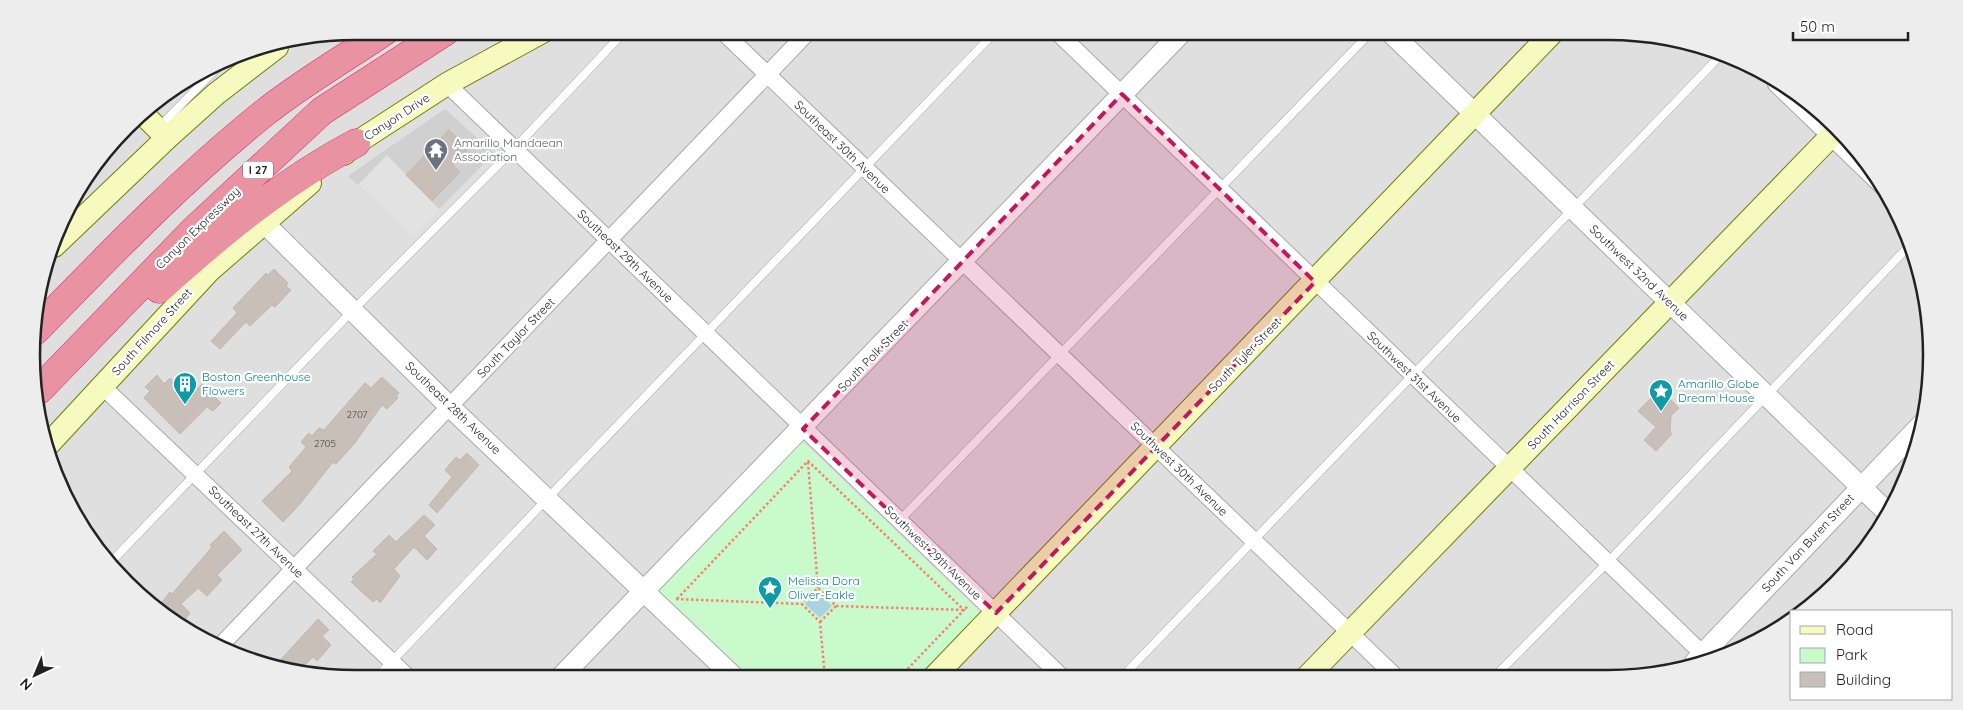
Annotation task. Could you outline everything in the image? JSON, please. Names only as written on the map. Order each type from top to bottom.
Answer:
[{"type":"highway","points":[[42,324],[100,264],[219,151],[264,113],[372,40]]},
{"type":"highway","name":"Canyon Expressway","points":[[42,387],[194,230],[322,111],[432,40]]},
{"type":"highway","points":[[92,334],[134,312],[183,267],[258,207],[317,164],[356,143]]},
{"type":"main road","name":"Canyon Drive","points":[[263,222],[356,143],[447,84],[528,40]]},
{"type":"main road","name":"South Tyler Street","points":[[942,670],[1545,40]]},
{"type":"main road","points":[[63,236],[162,133],[271,52]]},
{"type":"main road","points":[[147,118],[162,133]]},
{"type":"main road","name":"South Harrison Street","points":[[1314,670],[1833,134]]},
{"type":"main road","name":"South Filmore Street","points":[[52,440],[209,271],[263,222]]},
{"type":"street","name":"Southeast 30th Avenue","points":[[731,40],[962,262]]},
{"type":"street","name":"South Taylor Street","points":[[224,642],[800,40]]},
{"type":"street","name":"Southwest 31st Avenue","points":[[1065,40],[1608,562],[1700,656]]},
{"type":"street","name":"South Polk Street","points":[[568,670],[1174,40]]},
{"type":"street","name":"Southwest 32nd Avenue","points":[[1399,40],[1883,508]]},
{"type":"street","name":"Southeast 29th Avenue","points":[[447,84],[802,428]]},
{"type":"street","points":[[1800,105],[1832,133]]},
{"type":"street","name":"Southeast 28th Avenue","points":[[263,222],[450,407],[645,592],[739,670]]},
{"type":"street","name":"Southwest 30th Avenue","points":[[962,262],[1389,670]]},
{"type":"street","name":"Southeast 27th Avenue","points":[[103,386],[400,670]]},
{"type":"street","name":"Southwest 29th Avenue","points":[[802,428],[1055,670]]},
{"type":"street","name":"South Van Buren Street","points":[[1706,654],[1913,433]]},
{"type":"lane","points":[[114,559],[352,310],[514,149],[617,40]]},
{"type":"lane","points":[[384,670],[548,500],[704,333],[865,169],[987,40]]},
{"type":"lane","points":[[900,521],[1363,40]]},
{"type":"lane","points":[[1129,670],[1717,60]]},
{"type":"lane","points":[[162,133],[213,73]]},
{"type":"lane","points":[[1501,670],[1608,562],[1905,250]]},
{"type":"path","points":[[808,461],[818,588],[836,606],[964,610]]},
{"type":"path","points":[[676,599],[808,461]]},
{"type":"path","points":[[808,461],[964,610]]},
{"type":"path","points":[[802,604],[818,588]]},
{"type":"path","points":[[676,599],[802,604],[820,622],[824,670]]},
{"type":"path","points":[[676,599],[683,605]]},
{"type":"path","points":[[820,622],[836,606]]},
{"type":"path","points":[[907,670],[964,610]]},
{"type":"highlighted area","points":[[1122,94],[1315,282],[996,613],[803,429]]},
{"type":"shaded area","points":[[355,40],[1608,40],[1649,43],[1690,51],[1747,72],[1766,82],[1800,105],[1845,147],[1881,198],[1891,216],[1906,254],[1917,294],[1920,314],[1923,355],[1922,376],[1917,416],[1912,437],[1891,494],[1870,530],[1845,563],[1816,592],[1783,617],[1747,638],[1690,659],[1649,667],[1608,670],[355,670],[314,667],[273,659],[216,638],[180,617],[132,578],[105,547],[72,494],[51,437],[46,416],[41,376],[41,334],[46,294],[51,273],[72,216],[82,197],[105,163],[132,132],[163,105],[197,82],[216,72],[273,51],[314,43]]},
{"type":"shaded area","points":[[445,109],[494,153],[412,237],[348,176]]},
{"type":"shaded area","points":[[387,155],[440,210],[412,237],[358,185]]},
{"type":"green space","points":[[802,441],[982,614],[929,670],[737,670],[657,593]]},
{"type":"water","points":[[818,591],[832,606],[820,618],[805,604]]},
{"type":"building","points":[[449,130],[468,149],[453,165],[460,172],[432,201],[406,175]]},
{"type":"building","points":[[274,269],[288,283],[286,286],[291,290],[275,307],[272,305],[250,326],[246,322],[220,349],[211,341],[237,313],[233,308],[266,273],[268,275]]},
{"type":"building","name":"Boston Greenhouse Flowers","points":[[157,375],[164,384],[170,378],[179,388],[181,386],[191,395],[202,384],[221,403],[213,411],[207,407],[180,434],[144,398],[150,391],[145,387]]},
{"type":"building","points":[[382,377],[399,393],[396,396],[398,398],[387,409],[382,405],[354,444],[336,464],[333,462],[300,504],[283,522],[262,501],[292,471],[289,467],[306,447],[301,442],[309,433],[312,436],[319,428],[324,430],[365,383],[371,388]]},
{"type":"building","points":[[1660,389],[1679,408],[1671,416],[1670,432],[1672,434],[1656,451],[1644,440],[1656,427],[1638,411]]},
{"type":"building","points":[[467,453],[479,465],[437,513],[429,505],[452,477],[445,470],[456,457],[460,460]]},
{"type":"building","points":[[424,515],[435,525],[424,536],[437,549],[427,560],[414,547],[394,569],[400,576],[380,603],[377,599],[373,602],[351,582],[354,579],[352,577],[377,554],[373,551],[389,535],[396,542]]},
{"type":"building","points":[[224,531],[242,550],[217,575],[222,580],[207,596],[198,588],[181,604],[190,613],[185,620],[161,603],[170,592],[172,594],[212,547],[210,545]]},
{"type":"building","points":[[318,619],[329,630],[322,636],[331,645],[317,661],[313,657],[304,666],[280,661]]},
{"type":"place","name":"Amarillo Mandaean Association","points":[[436,171]]},
{"type":"place","name":"Boston Greenhouse Flowers","points":[[185,405]]},
{"type":"place","name":"Amarillo Globe Dream House","points":[[1661,412]]},
{"type":"place","name":"Melissa Dora Oliver-Eakle","points":[[770,609]]}]
